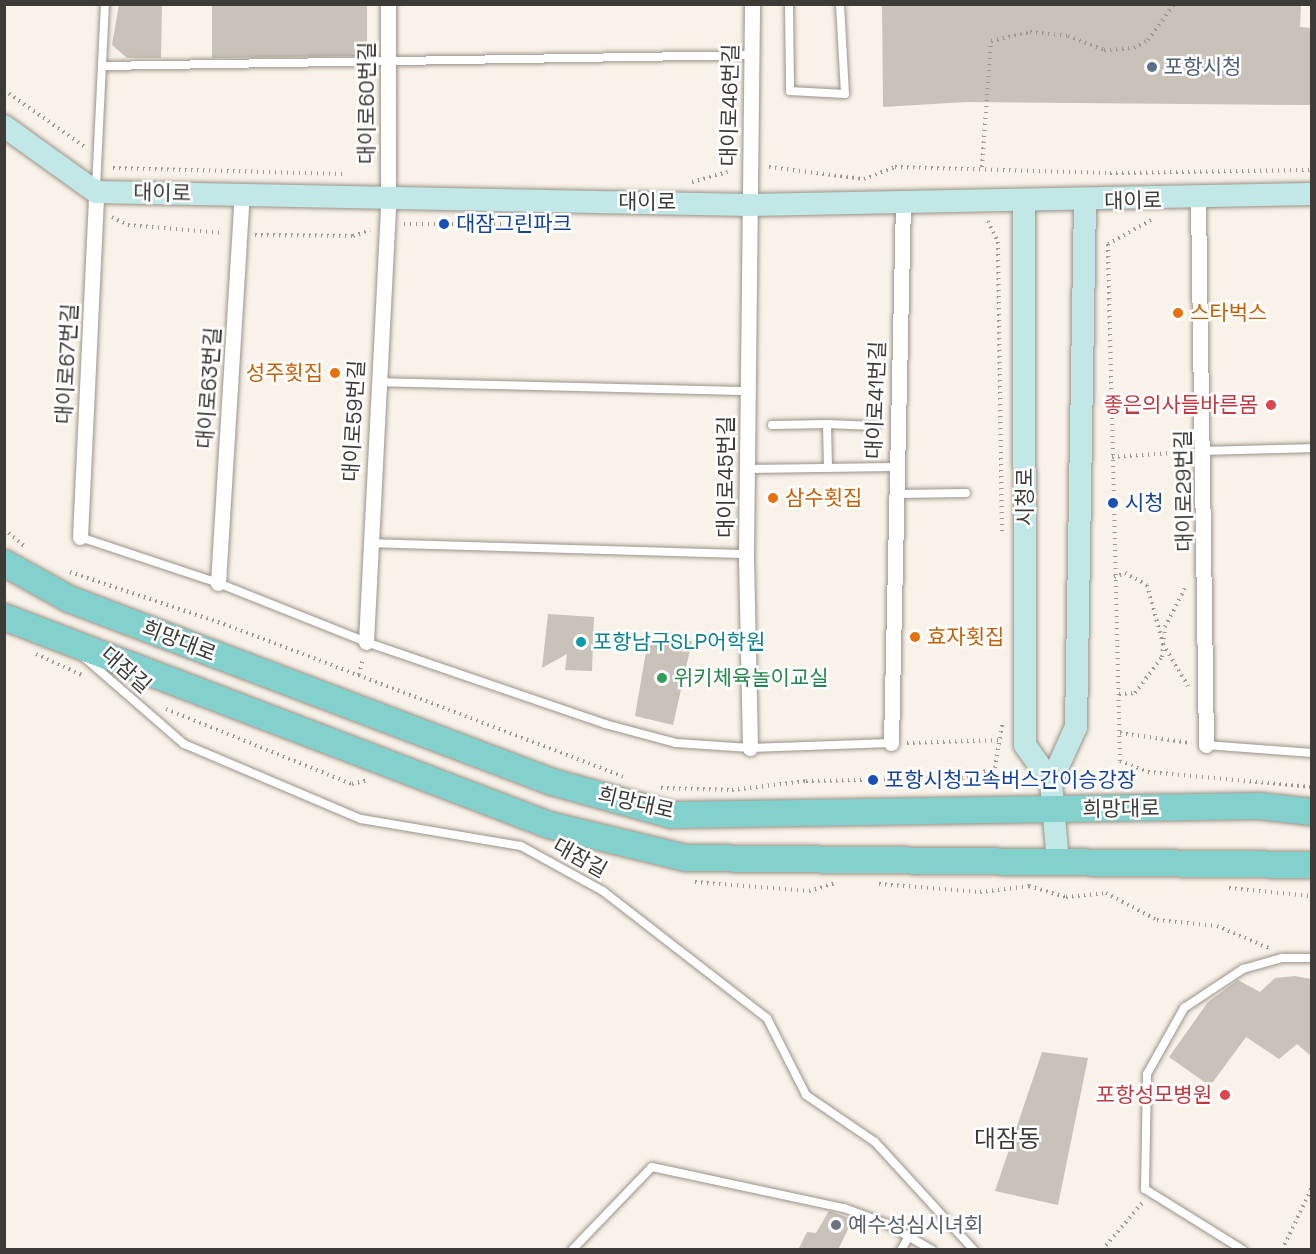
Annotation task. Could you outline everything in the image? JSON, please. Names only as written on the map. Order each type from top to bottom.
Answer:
[{"type":"main road","name":"희망대로","points":[[4,563],[69,599],[552,782],[627,805],[672,815],[1259,806],[1311,812]]},
{"type":"main road","name":"희망대로","points":[[4,617],[72,647],[549,825],[630,847],[685,858],[1311,865]]},
{"type":"street","name":"대이로60번길","points":[[388,4],[388,201]]},
{"type":"street","name":"대이로46번길","points":[[750,205],[752,4]]},
{"type":"street","points":[[4,126],[96,192]]},
{"type":"street","name":"대이로","points":[[96,192],[388,201],[750,205],[1198,200],[1311,194]]},
{"type":"street","name":"대이로67번길","points":[[80,537],[96,192]]},
{"type":"street","name":"대이로63번길","points":[[218,584],[242,195]]},
{"type":"street","name":"대이로29번길","points":[[1198,200],[1204,451],[1206,745]]},
{"type":"street","name":"대이로59번길","points":[[366,642],[376,382],[388,201]]},
{"type":"street","name":"대이로41번길","points":[[891,743],[899,495],[895,467],[903,202]]},
{"type":"street","name":"시청로","points":[[1024,202],[1025,745],[1052,783]]},
{"type":"street","points":[[1058,862],[1052,783],[1076,727],[1085,202]]},
{"type":"street","name":"대이로45번길","points":[[750,205],[746,554],[750,748]]},
{"type":"lane","points":[[96,192],[105,4]]},
{"type":"lane","points":[[789,4],[790,92],[845,94],[840,4]]},
{"type":"lane","points":[[102,66],[387,65],[752,56]]},
{"type":"lane","points":[[376,382],[747,391]]},
{"type":"lane","points":[[827,424],[828,468]]},
{"type":"lane","points":[[772,425],[875,426]]},
{"type":"lane","points":[[1204,451],[1311,448]]},
{"type":"lane","points":[[748,470],[895,467]]},
{"type":"lane","points":[[899,495],[966,493]]},
{"type":"lane","points":[[80,537],[218,584],[366,642],[604,724],[676,743],[750,748],[891,743]]},
{"type":"lane","points":[[369,543],[746,554]]},
{"type":"lane","name":"대잠길","points":[[72,647],[184,744],[361,819],[521,846],[603,891],[767,1018],[806,1095],[875,1142],[974,1250]]},
{"type":"lane","points":[[1206,745],[1311,753]]},
{"type":"lane","points":[[1243,1250],[1146,1189],[1143,1155],[1153,1065],[1185,1008],[1243,969],[1282,958],[1311,958]]},
{"type":"lane","points":[[572,1250],[652,1167],[844,1209],[909,1236],[932,1250]]},
{"type":"lane","points":[[901,1250],[909,1236]]},
{"type":"path","points":[[982,167],[991,41],[1030,33],[1068,36],[1104,50],[1134,48],[1148,40],[1174,4]]},
{"type":"path","points":[[4,90],[86,148]]},
{"type":"path","points":[[769,167],[864,179],[895,167],[982,167],[1110,173],[1311,170]]},
{"type":"path","points":[[113,168],[336,174]]},
{"type":"path","points":[[112,217],[128,225],[223,233]]},
{"type":"path","points":[[1161,218],[1141,221],[1108,244],[1120,761],[1148,772],[1311,787]]},
{"type":"path","points":[[404,224],[569,224]]},
{"type":"path","points":[[254,235],[353,236],[370,230]]},
{"type":"path","points":[[998,242],[1002,538]]},
{"type":"path","points":[[1112,457],[1204,451]]},
{"type":"path","points":[[4,529],[34,552]]},
{"type":"path","points":[[65,569],[632,780]]},
{"type":"path","points":[[1114,578],[1125,573],[1147,585],[1163,644],[1189,688],[1206,697]]},
{"type":"path","points":[[1119,694],[1135,693],[1162,657],[1163,644],[1177,599],[1190,580],[1205,577]]},
{"type":"path","points":[[655,788],[732,790],[806,781],[967,778],[995,768],[1003,716]]},
{"type":"path","points":[[1120,733],[1206,745]]},
{"type":"path","points":[[891,743],[1001,740]]},
{"type":"path","points":[[1028,886],[1066,897],[1106,892],[1157,920],[1217,926],[1263,943],[1282,958]]},
{"type":"path","points":[[1282,1250],[1311,1187]]},
{"type":"path","points":[[1102,1250],[1151,1192]]},
{"type":"building","points":[[119,4],[162,4],[161,58],[127,58],[112,45]]},
{"type":"building","points":[[212,4],[367,4],[367,48],[357,56],[212,58]]},
{"type":"building","name":"포항시청","points":[[882,4],[1301,4],[1300,27],[1311,28],[1311,105],[966,102],[883,107]]},
{"type":"building","name":"포항남구SLP어학원","points":[[548,614],[594,617],[592,671],[565,670],[567,654],[542,668]]},
{"type":"building","name":"위키체육놀이교실","points":[[648,640],[692,641],[673,725],[635,716]]},
{"type":"building","name":"포항성모병원","points":[[1295,976],[1311,979],[1311,1056],[1297,1044],[1279,1059],[1246,1037],[1210,1086],[1169,1057],[1208,1002],[1238,980],[1260,992],[1275,978]]},
{"type":"building","points":[[1042,1052],[1088,1058],[1058,1205],[995,1191]]},
{"type":"building","name":"예수성심시녀회","points":[[829,1211],[853,1219],[838,1250],[798,1250],[807,1232],[816,1233]]},
{"type":"place","name":"포항시청","points":[[1152,67]]},
{"type":"place","name":"대잠그린파크","points":[[444,224]]},
{"type":"place","name":"스타벅스","points":[[1178,313]]},
{"type":"place","name":"성주횟집","points":[[335,373]]},
{"type":"place","name":"좋은의사들바른몸","points":[[1271,405]]},
{"type":"place","name":"삼수횟집","points":[[773,498]]},
{"type":"place","name":"시청","points":[[1113,503]]},
{"type":"place","name":"효자횟집","points":[[915,637]]},
{"type":"place","name":"포항남구SLP어학원","points":[[581,642]]},
{"type":"place","name":"위키체육놀이교실","points":[[662,678]]},
{"type":"place","name":"포항시청고속버스간이승강장","points":[[873,780]]},
{"type":"place","name":"포항성모병원","points":[[1225,1095]]},
{"type":"place","name":"예수성심시녀회","points":[[836,1225]]},
{"type":"district","name":"대잠동","points":[[1007,1139]]}]
